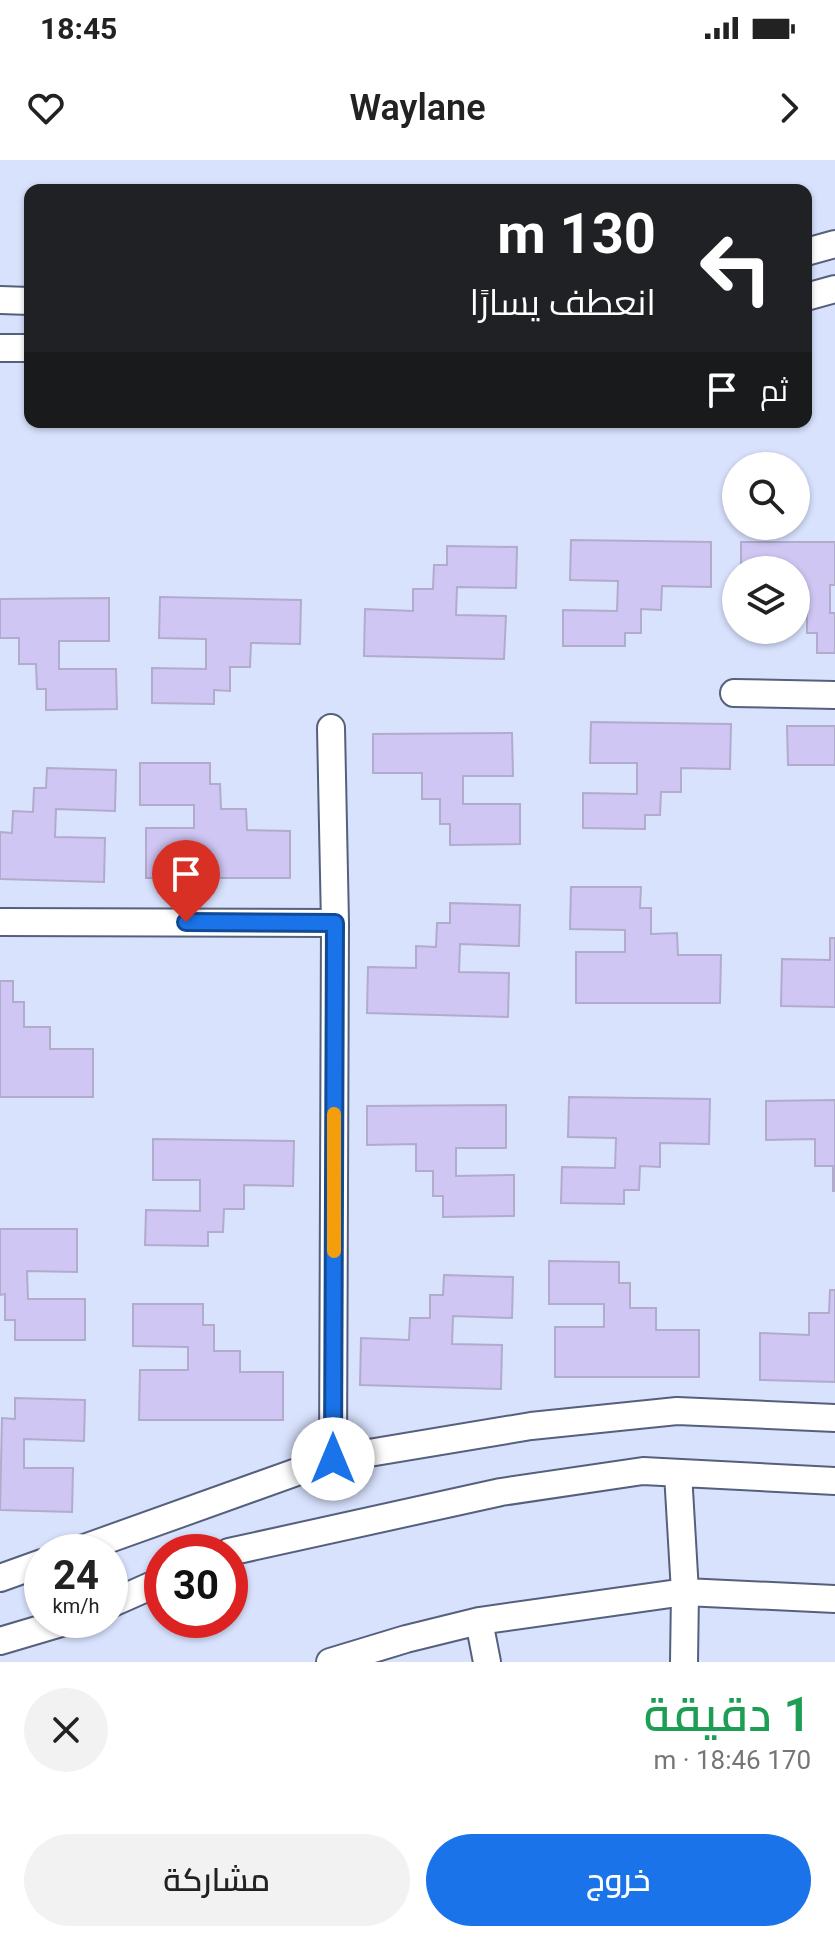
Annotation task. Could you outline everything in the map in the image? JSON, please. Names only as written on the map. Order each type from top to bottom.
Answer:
[{"type":"street","points":[[812,250],[835,244]]},
{"type":"street","points":[[812,295],[835,289]]},
{"type":"street","points":[[0,300],[24,301]]},
{"type":"street","points":[[0,348],[24,348]]},
{"type":"street","points":[[734,693],[835,695]]},
{"type":"street","points":[[331,728],[335,923],[333,1459]]},
{"type":"street","points":[[0,922],[335,923]]},
{"type":"street","points":[[123,1534],[333,1459],[531,1426],[677,1411],[835,1418]]},
{"type":"street","points":[[248,1548],[501,1492],[643,1471],[835,1481]]},
{"type":"street","points":[[678,1473],[685,1592],[684,1662]]},
{"type":"street","points":[[0,1578],[24,1569]]},
{"type":"street","points":[[330,1662],[479,1621],[685,1592],[835,1599]]},
{"type":"street","points":[[479,1621],[487,1662]]},
{"type":"street","points":[[0,1641],[24,1634]]},
{"type":"building","points":[[571,540],[711,542],[711,587],[662,586],[661,610],[641,609],[641,633],[625,633],[625,646],[563,646],[563,610],[617,611],[618,581],[570,580]]},
{"type":"building","points":[[741,542],[835,542],[835,585],[830,585],[830,613],[835,613],[835,653],[817,653],[817,633],[810,633],[810,556],[741,556]]},
{"type":"building","points":[[447,546],[517,547],[516,588],[457,587],[456,615],[506,616],[504,659],[364,656],[365,609],[413,611],[413,589],[433,589],[434,565],[447,565]]},
{"type":"building","points":[[160,597],[301,600],[300,644],[251,643],[250,667],[230,667],[230,691],[214,690],[214,704],[152,703],[152,668],[206,669],[206,639],[159,638]]},
{"type":"building","points":[[109,598],[109,641],[59,641],[59,669],[116,669],[117,709],[46,710],[46,689],[37,689],[36,664],[19,664],[19,638],[0,638],[0,599]]},
{"type":"building","points":[[591,722],[731,724],[730,769],[681,768],[681,792],[661,792],[660,815],[645,815],[645,829],[583,828],[583,793],[637,794],[637,763],[590,763]]},
{"type":"building","points":[[787,726],[835,726],[835,765],[788,765]]},
{"type":"building","points":[[512,733],[513,776],[463,776],[463,804],[520,804],[520,844],[450,845],[450,824],[440,824],[440,799],[422,799],[422,773],[373,773],[373,734]]},
{"type":"building","points":[[140,763],[210,763],[210,784],[220,784],[221,809],[246,809],[247,830],[290,831],[290,878],[146,878],[146,828],[194,828],[194,805],[140,805]]},
{"type":"building","points":[[47,768],[116,770],[115,811],[56,809],[55,837],[105,838],[104,882],[0,879],[0,832],[12,833],[13,811],[33,812],[34,788],[46,788]]},
{"type":"building","points":[[571,887],[641,887],[640,908],[651,908],[651,934],[677,933],[678,955],[721,955],[720,1003],[576,1003],[576,952],[625,952],[625,930],[570,929]]},
{"type":"building","points":[[450,903],[520,905],[519,946],[460,944],[459,972],[509,973],[508,1017],[367,1013],[368,967],[416,968],[416,946],[436,947],[437,923],[450,923]]},
{"type":"building","points":[[830,938],[835,938],[835,1007],[781,1006],[782,959],[830,960]]},
{"type":"building","points":[[0,981],[13,981],[13,1002],[24,1002],[24,1027],[50,1027],[50,1049],[93,1049],[93,1097],[0,1097]]},
{"type":"building","points":[[569,1097],[710,1099],[709,1144],[660,1143],[660,1167],[640,1166],[639,1190],[624,1190],[624,1204],[561,1203],[562,1167],[615,1168],[616,1138],[568,1137]]},
{"type":"building","points":[[835,1100],[833,1191],[833,1166],[815,1166],[815,1139],[766,1140],[766,1101]]},
{"type":"building","points":[[506,1105],[506,1148],[456,1148],[456,1176],[514,1175],[514,1216],[443,1217],[443,1196],[433,1196],[433,1171],[416,1171],[416,1144],[367,1145],[367,1106]]},
{"type":"building","points":[[153,1139],[294,1141],[293,1186],[244,1185],[244,1209],[224,1209],[223,1232],[208,1232],[208,1246],[145,1245],[146,1210],[200,1211],[200,1180],[153,1180]]},
{"type":"building","points":[[0,1229],[77,1229],[77,1272],[27,1271],[28,1299],[85,1299],[85,1340],[15,1340],[15,1320],[5,1320],[5,1294],[0,1295]]},
{"type":"building","points":[[549,1261],[619,1262],[619,1283],[630,1283],[630,1308],[656,1308],[656,1330],[699,1330],[699,1377],[555,1377],[555,1327],[604,1327],[604,1304],[549,1304]]},
{"type":"building","points":[[444,1275],[513,1277],[512,1318],[453,1316],[452,1344],[502,1345],[501,1389],[360,1385],[361,1338],[409,1340],[410,1318],[430,1318],[430,1295],[443,1295]]},
{"type":"building","points":[[830,1290],[835,1290],[835,1382],[760,1380],[760,1333],[809,1335],[809,1313],[829,1313]]},
{"type":"building","points":[[133,1304],[203,1304],[203,1325],[214,1325],[214,1351],[240,1351],[240,1372],[283,1372],[283,1420],[139,1420],[140,1370],[188,1370],[188,1347],[133,1346]]},
{"type":"building","points":[[15,1398],[85,1400],[84,1441],[24,1439],[24,1468],[73,1468],[72,1512],[0,1510],[2,1418],[15,1419]]},
{"type":"slow traffic","points":[[334,1114],[334,1251]]},
{"type":"route","points":[[186,922],[335,923],[333,1459]]}]
